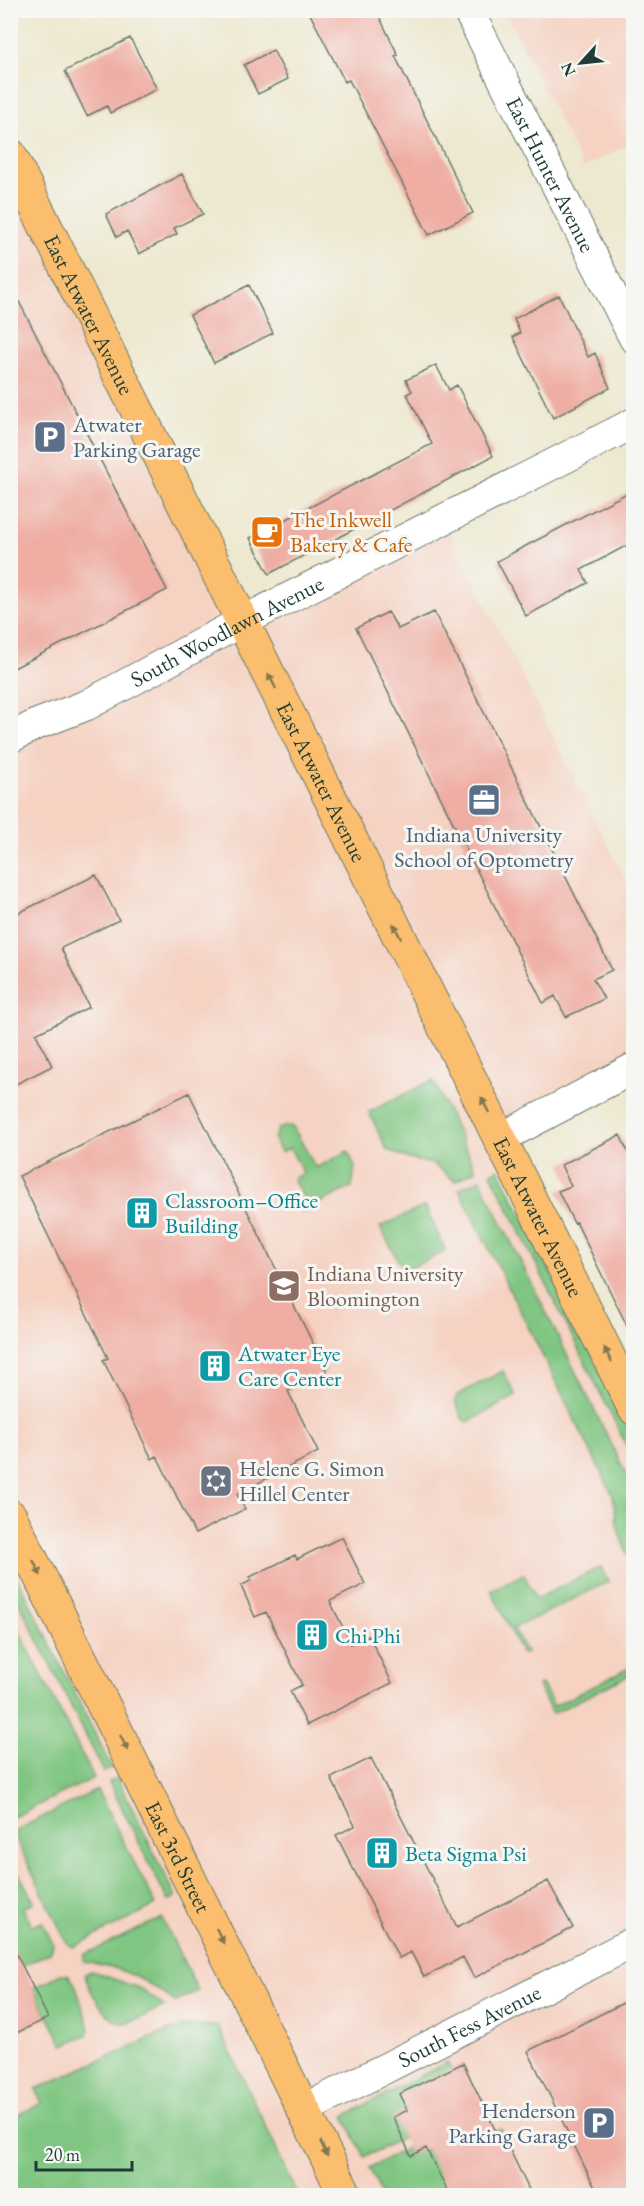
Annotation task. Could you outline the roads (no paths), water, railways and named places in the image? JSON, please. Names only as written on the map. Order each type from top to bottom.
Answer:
[{"type":"main road","name":"East Atwater Avenue","points":[[10,155],[241,622],[501,1138],[633,1408]]},
{"type":"main road","name":"East 3rd Street","points":[[10,1516],[306,2109],[346,2196]]},
{"type":"street","name":"East Hunter Avenue","points":[[468,10],[633,338]]},
{"type":"street","name":"South Woodlawn Avenue","points":[[10,738],[87,705],[241,622],[633,423]]},
{"type":"street","points":[[501,1138],[633,1068]]},
{"type":"street","name":"South Fess Avenue","points":[[306,2109],[633,1942]]},
{"type":"place","name":"Atwater Parking Garage","points":[[50,437]]},
{"type":"place","name":"The Inkwell Bakery & Cafe","points":[[267,532]]},
{"type":"place","name":"Indiana University School of Optometry","points":[[484,800]]},
{"type":"place","name":"Classroom–Office Building","points":[[142,1213]]},
{"type":"place","name":"Indiana University Bloomington","points":[[284,1286]]},
{"type":"place","name":"Atwater Eye Care Center","points":[[215,1366]]},
{"type":"place","name":"Helene G. Simon Hillel Center","points":[[216,1481]]},
{"type":"place","name":"Chi Phi","points":[[312,1635]]},
{"type":"place","name":"Beta Sigma Psi","points":[[382,1853]]},
{"type":"place","name":"Henderson Parking Garage","points":[[599,2123]]}]
